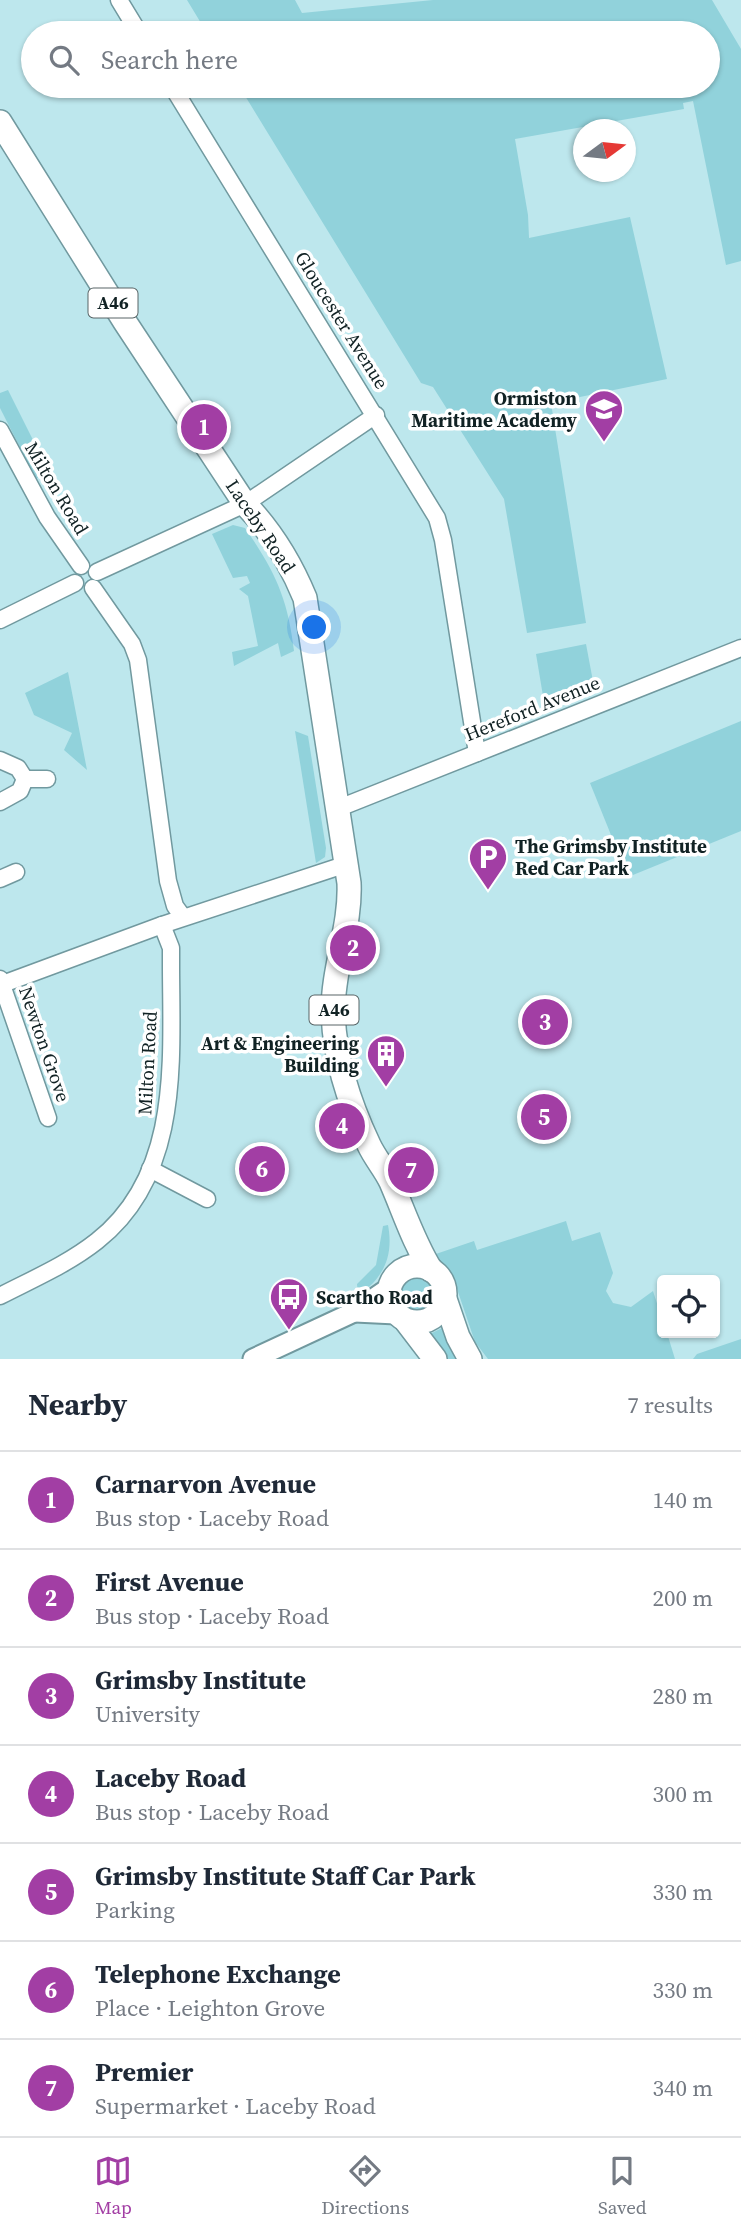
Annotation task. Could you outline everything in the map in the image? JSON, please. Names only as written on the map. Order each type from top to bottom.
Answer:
[{"type":"highway","name":"Laceby Road","points":[[0,122],[125,322],[245,504],[260,520],[295,573],[305,598],[347,864],[349,906],[333,1013],[345,1083],[372,1151],[377,1174],[399,1221],[403,1241],[395,1280]]},
{"type":"highway","name":"Laceby Road","points":[[372,1151],[383,1167],[418,1248],[431,1270]]},
{"type":"highway","points":[[395,1280],[419,1266],[431,1270]]},
{"type":"highway","name":"A46","points":[[431,1270],[443,1284],[445,1299],[458,1337],[470,1359]]},
{"type":"highway","name":"A46","points":[[395,1280],[390,1302],[435,1359]]},
{"type":"highway","points":[[401,1317],[416,1323],[431,1319],[442,1308],[445,1299]]},
{"type":"main road","points":[[253,1359],[354,1312],[395,1280]]},
{"type":"main road","points":[[354,1312],[401,1317]]},
{"type":"street","points":[[119,0],[132,21]]},
{"type":"street","name":"Gloucester Avenue","points":[[179,98],[376,415],[441,527],[477,753]]},
{"type":"street","points":[[183,917],[175,906],[168,881],[138,660],[132,644],[95,580],[90,566],[80,566],[74,574],[75,583],[84,590],[95,580],[245,504],[376,415]]},
{"type":"street","name":"Milton Road","points":[[0,430],[47,517],[80,566]]},
{"type":"street","points":[[0,620],[75,583]]},
{"type":"street","name":"Hereford Avenue","points":[[339,807],[741,648]]},
{"type":"street","points":[[0,760],[18,768],[25,779]]},
{"type":"street","points":[[25,779],[47,779]]},
{"type":"street","points":[[0,802],[20,791],[25,779]]},
{"type":"street","points":[[1,983],[183,917],[347,864]]},
{"type":"street","points":[[0,879],[16,872]]},
{"type":"street","name":"Milton Road","points":[[0,1296],[76,1256],[100,1239],[125,1210],[150,1169],[163,1133],[171,1088],[171,956],[162,925]]},
{"type":"street","name":"Newton Grove","points":[[1,983],[48,1118]]},
{"type":"street","points":[[150,1169],[207,1199]]},
{"type":"shaded area","points":[[187,0],[295,0],[302,13],[433,0],[712,0],[741,49],[741,261],[726,265],[693,101],[683,103],[684,109],[628,119],[573,119],[573,129],[515,139],[528,215],[529,238],[630,217],[667,379],[551,403],[586,623],[527,633],[504,499],[433,387],[421,383],[246,98],[720,98],[720,21],[200,21]]},
{"type":"shaded area","points":[[8,390],[49,472],[36,479],[0,408],[0,393]]},
{"type":"shaded area","points":[[233,525],[245,528],[279,586],[294,651],[281,657],[278,643],[234,666],[232,652],[258,646],[248,596],[239,589],[250,583],[247,576],[233,578],[212,534]]},
{"type":"shaded area","points":[[586,644],[595,692],[544,702],[536,654]]},
{"type":"shaded area","points":[[68,672],[87,770],[64,750],[72,733],[34,715],[25,693]]},
{"type":"shaded area","points":[[741,721],[741,831],[628,877],[590,783]]},
{"type":"shaded area","points":[[295,731],[308,736],[326,848],[325,857],[316,863]]},
{"type":"shaded area","points":[[566,1221],[572,1241],[600,1232],[613,1273],[606,1291],[613,1303],[631,1307],[653,1291],[657,1303],[657,1338],[669,1338],[675,1359],[488,1359],[475,1342],[455,1283],[447,1269],[430,1256],[474,1241],[477,1250]]},
{"type":"shaded area","points":[[388,1225],[389,1247],[385,1266],[374,1282],[358,1296],[357,1284],[376,1265],[383,1226]]},
{"type":"shaded area","points":[[415,1278],[429,1283],[434,1297],[429,1311],[415,1316],[401,1311],[396,1297],[401,1283]]},
{"type":"shaded area","points":[[446,1326],[459,1359],[438,1359],[424,1337]]},
{"type":"shaded area","points":[[741,1339],[741,1359],[693,1359],[697,1354]]},
{"type":"place","name":"Carnarvon Avenue","points":[[204,427]]},
{"type":"place","name":"Ormiston Maritime Academy","points":[[604,443]]},
{"type":"place","name":"The Grimsby Institute Red Car Park","points":[[488,891]]},
{"type":"place","name":"First Avenue","points":[[353,948]]},
{"type":"place","name":"Grimsby Institute","points":[[545,1022]]},
{"type":"place","name":"Art & Engineering Building","points":[[386,1088]]},
{"type":"place","name":"Grimsby Institute Staff Car Park","points":[[544,1117]]},
{"type":"place","name":"Laceby Road","points":[[342,1126]]},
{"type":"place","name":"Telephone Exchange","points":[[262,1169]]},
{"type":"place","name":"Premier","points":[[411,1170]]},
{"type":"place","name":"Scartho Road","points":[[289,1331]]}]
